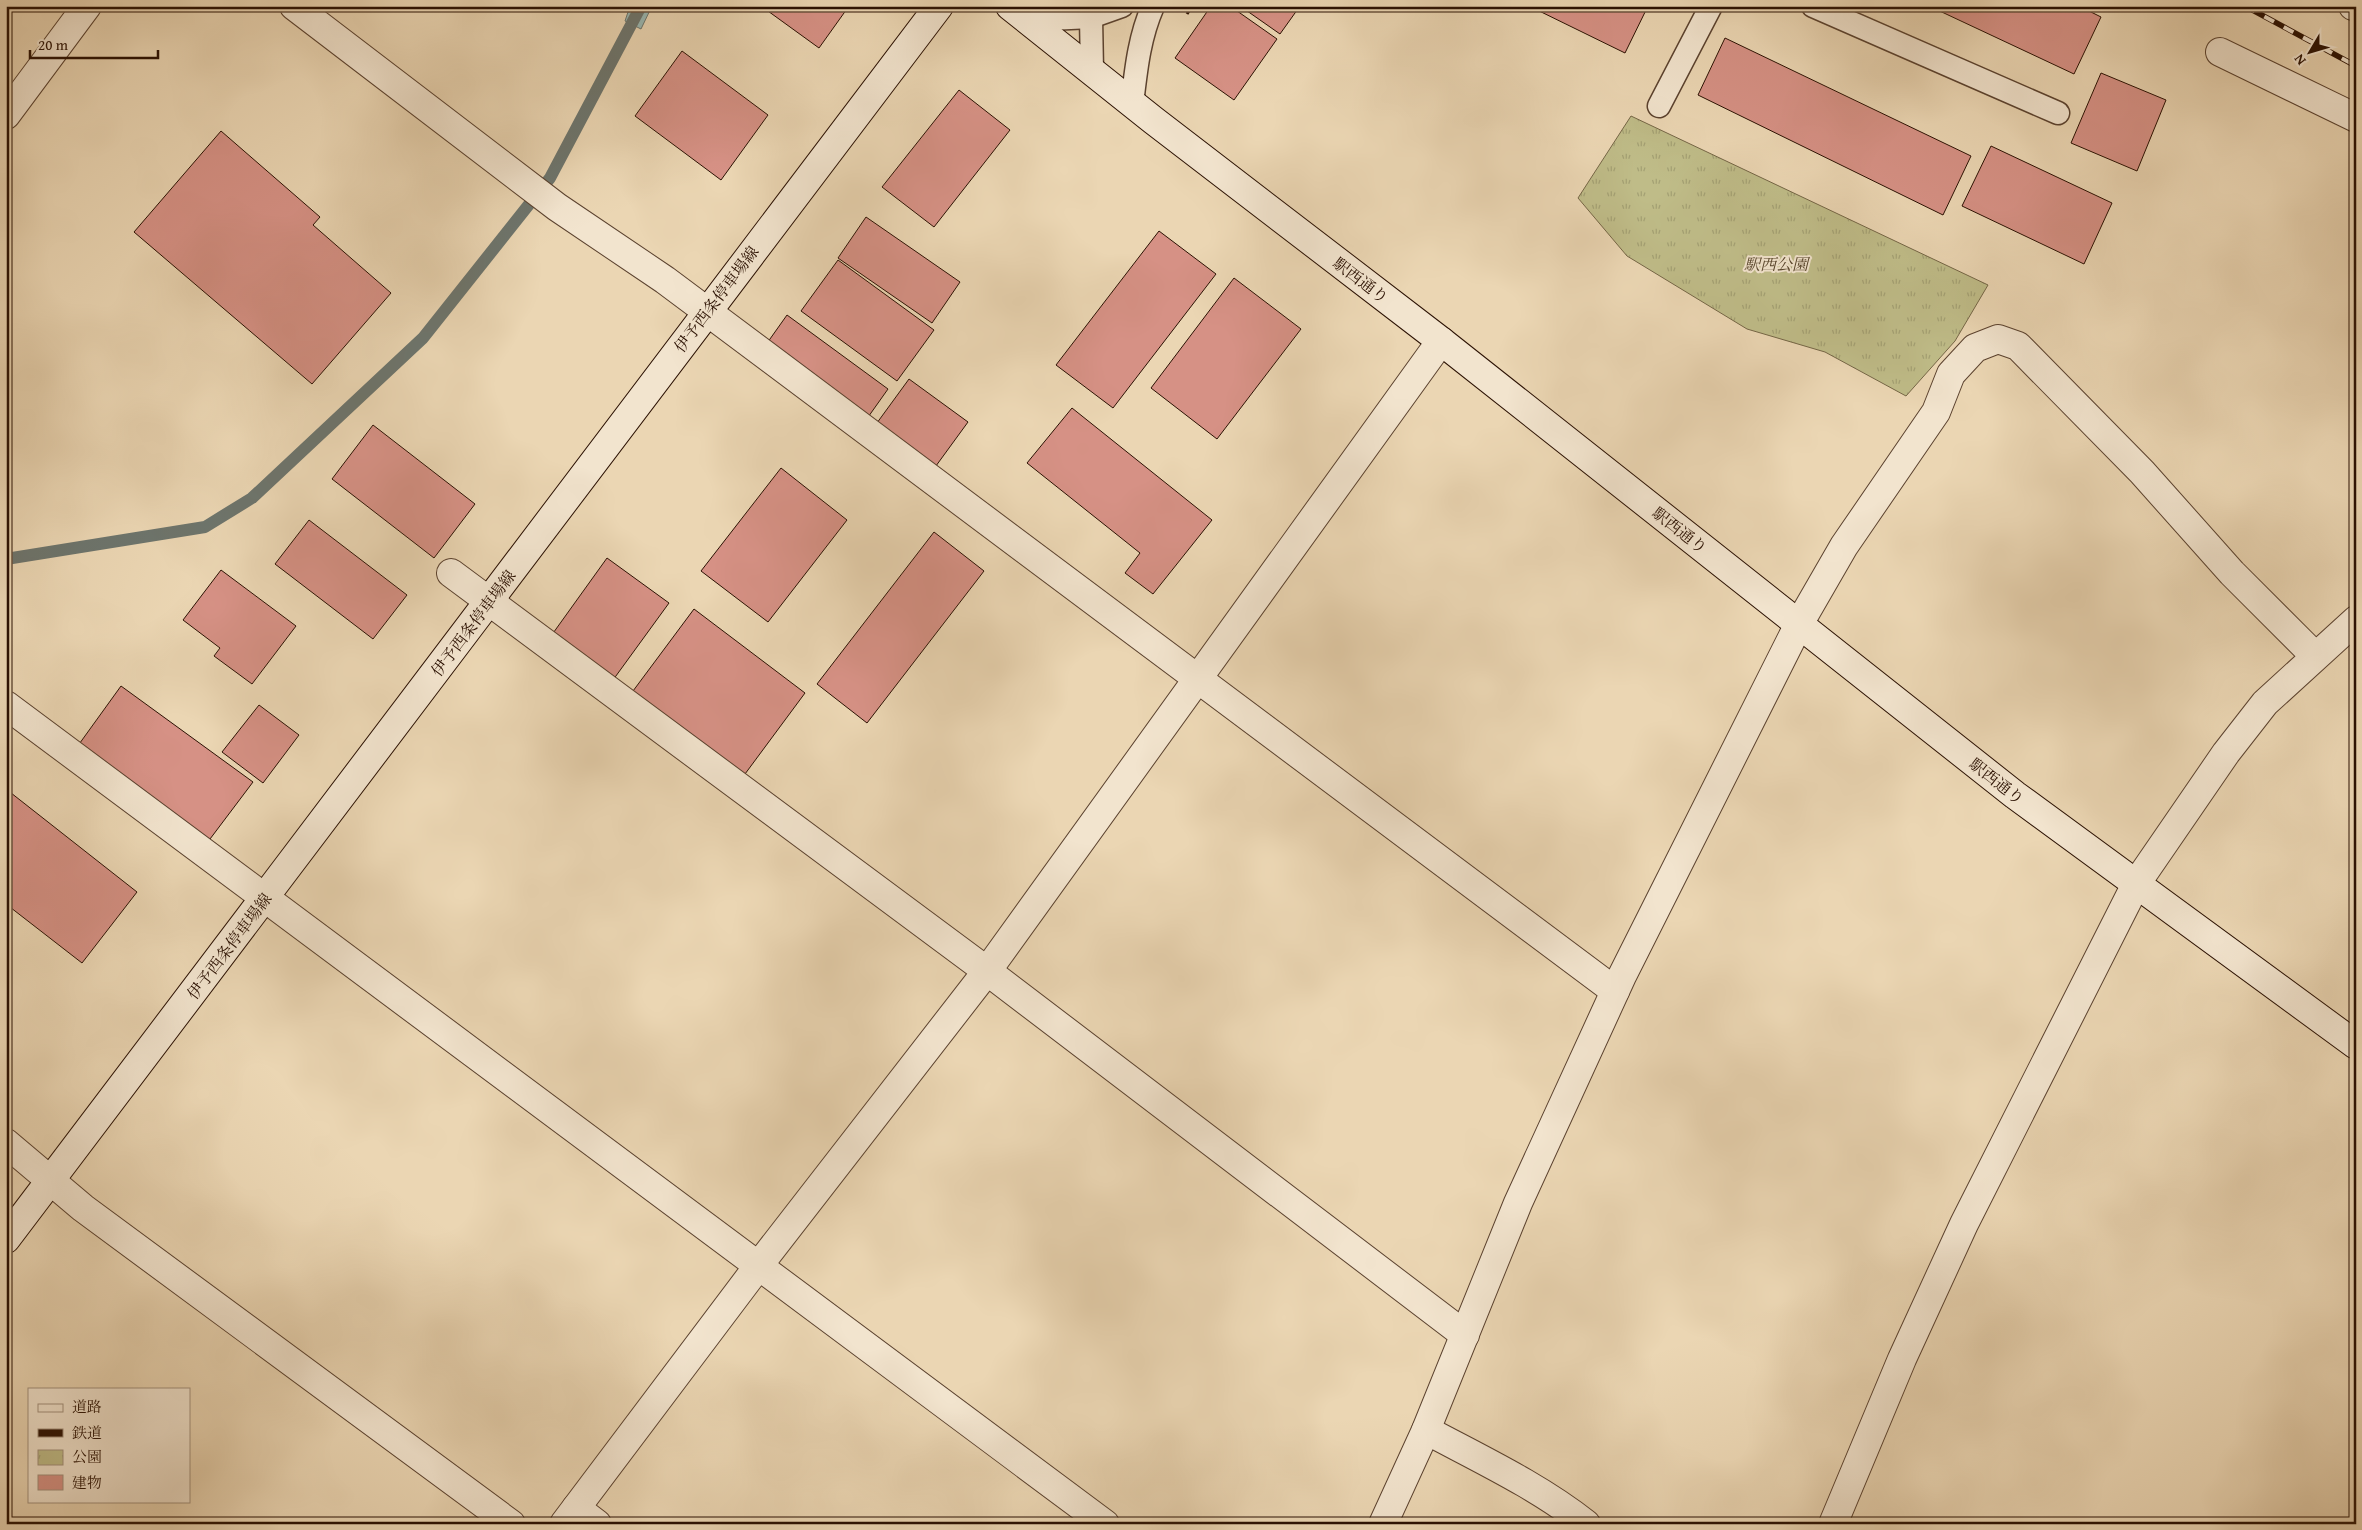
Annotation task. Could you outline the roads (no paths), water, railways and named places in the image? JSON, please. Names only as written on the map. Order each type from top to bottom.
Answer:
[{"type":"street","points":[[6,115],[87,6]]},
{"type":"street","points":[[294,6],[557,207],[665,280],[706,313],[1200,679],[1615,991]]},
{"type":"street","name":"伊予西条停車場線","points":[[6,1239],[265,900],[939,6]]},
{"type":"street","name":"駅西通り","points":[[1019,13],[1132,104],[1441,341],[2014,795],[2356,1045]]},
{"type":"street","points":[[2220,52],[2356,118]]},
{"type":"street","points":[[1383,1524],[1426,1430],[1518,1203],[1615,991],[1798,624],[1844,546],[1936,412],[1951,374],[1975,348],[1998,339],[2018,346],[2142,472],[2232,572],[2315,656]]},
{"type":"street","points":[[579,1519],[758,1265],[987,971],[1200,679],[1441,341]]},
{"type":"street","points":[[451,573],[987,971],[1465,1335]]},
{"type":"street","points":[[1833,1524],[1902,1359],[1964,1224],[2136,884],[2226,753],[2266,703],[2356,620]]},
{"type":"street","points":[[6,705],[265,900],[1105,1524]]},
{"type":"street","points":[[6,1143],[83,1208],[511,1524]]},
{"type":"street","points":[[1426,1430],[1508,1474],[1571,1512],[1586,1524]]},
{"type":"lane","points":[[1019,13],[1092,12],[1122,6]]},
{"type":"lane","points":[[1132,104],[1136,59],[1145,26],[1153,6]]},
{"type":"lane","points":[[1659,106],[1711,6]]},
{"type":"lane","points":[[1813,6],[2058,113]]},
{"type":"lane","points":[[1092,12],[1092,71]]},
{"type":"water","points":[[630,6],[652,6],[641,29],[625,21]]},
{"type":"waterway","points":[[6,559],[205,527],[252,498],[423,338],[550,178],[641,6]]},
{"type":"railway","points":[[2245,6],[2356,66]]},
{"type":"park label","name":"駅西公園","points":[[1776,264]]}]
